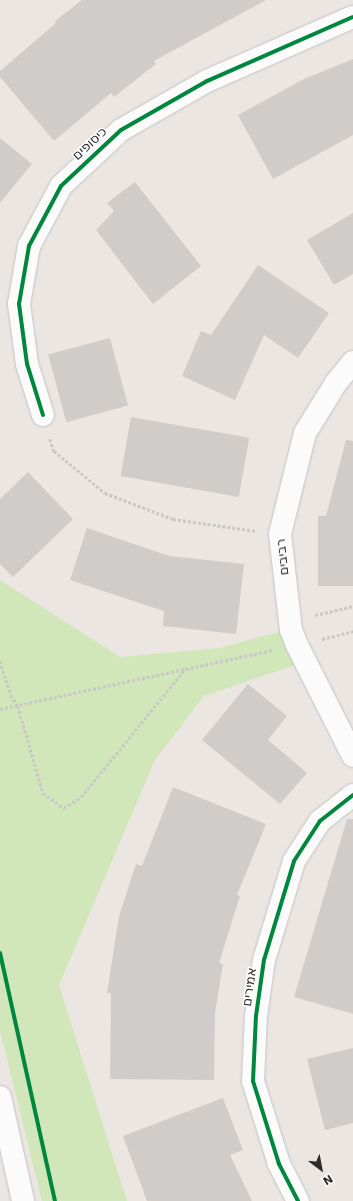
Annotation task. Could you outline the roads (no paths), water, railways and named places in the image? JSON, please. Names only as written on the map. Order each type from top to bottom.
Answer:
[{"type":"street","name":"כיסופים","points":[[43,415],[27,364],[19,304],[29,246],[61,186],[121,130],[207,81],[353,17]]},
{"type":"street","name":"רביבים","points":[[353,362],[336,383],[305,433],[280,534],[292,630],[297,645],[353,756]]},
{"type":"street","name":"אמירים","points":[[298,1201],[279,1164],[253,1081],[256,1016],[264,960],[294,861],[320,821],[353,795]]},
{"type":"street","points":[[0,1097],[24,1201]]}]
